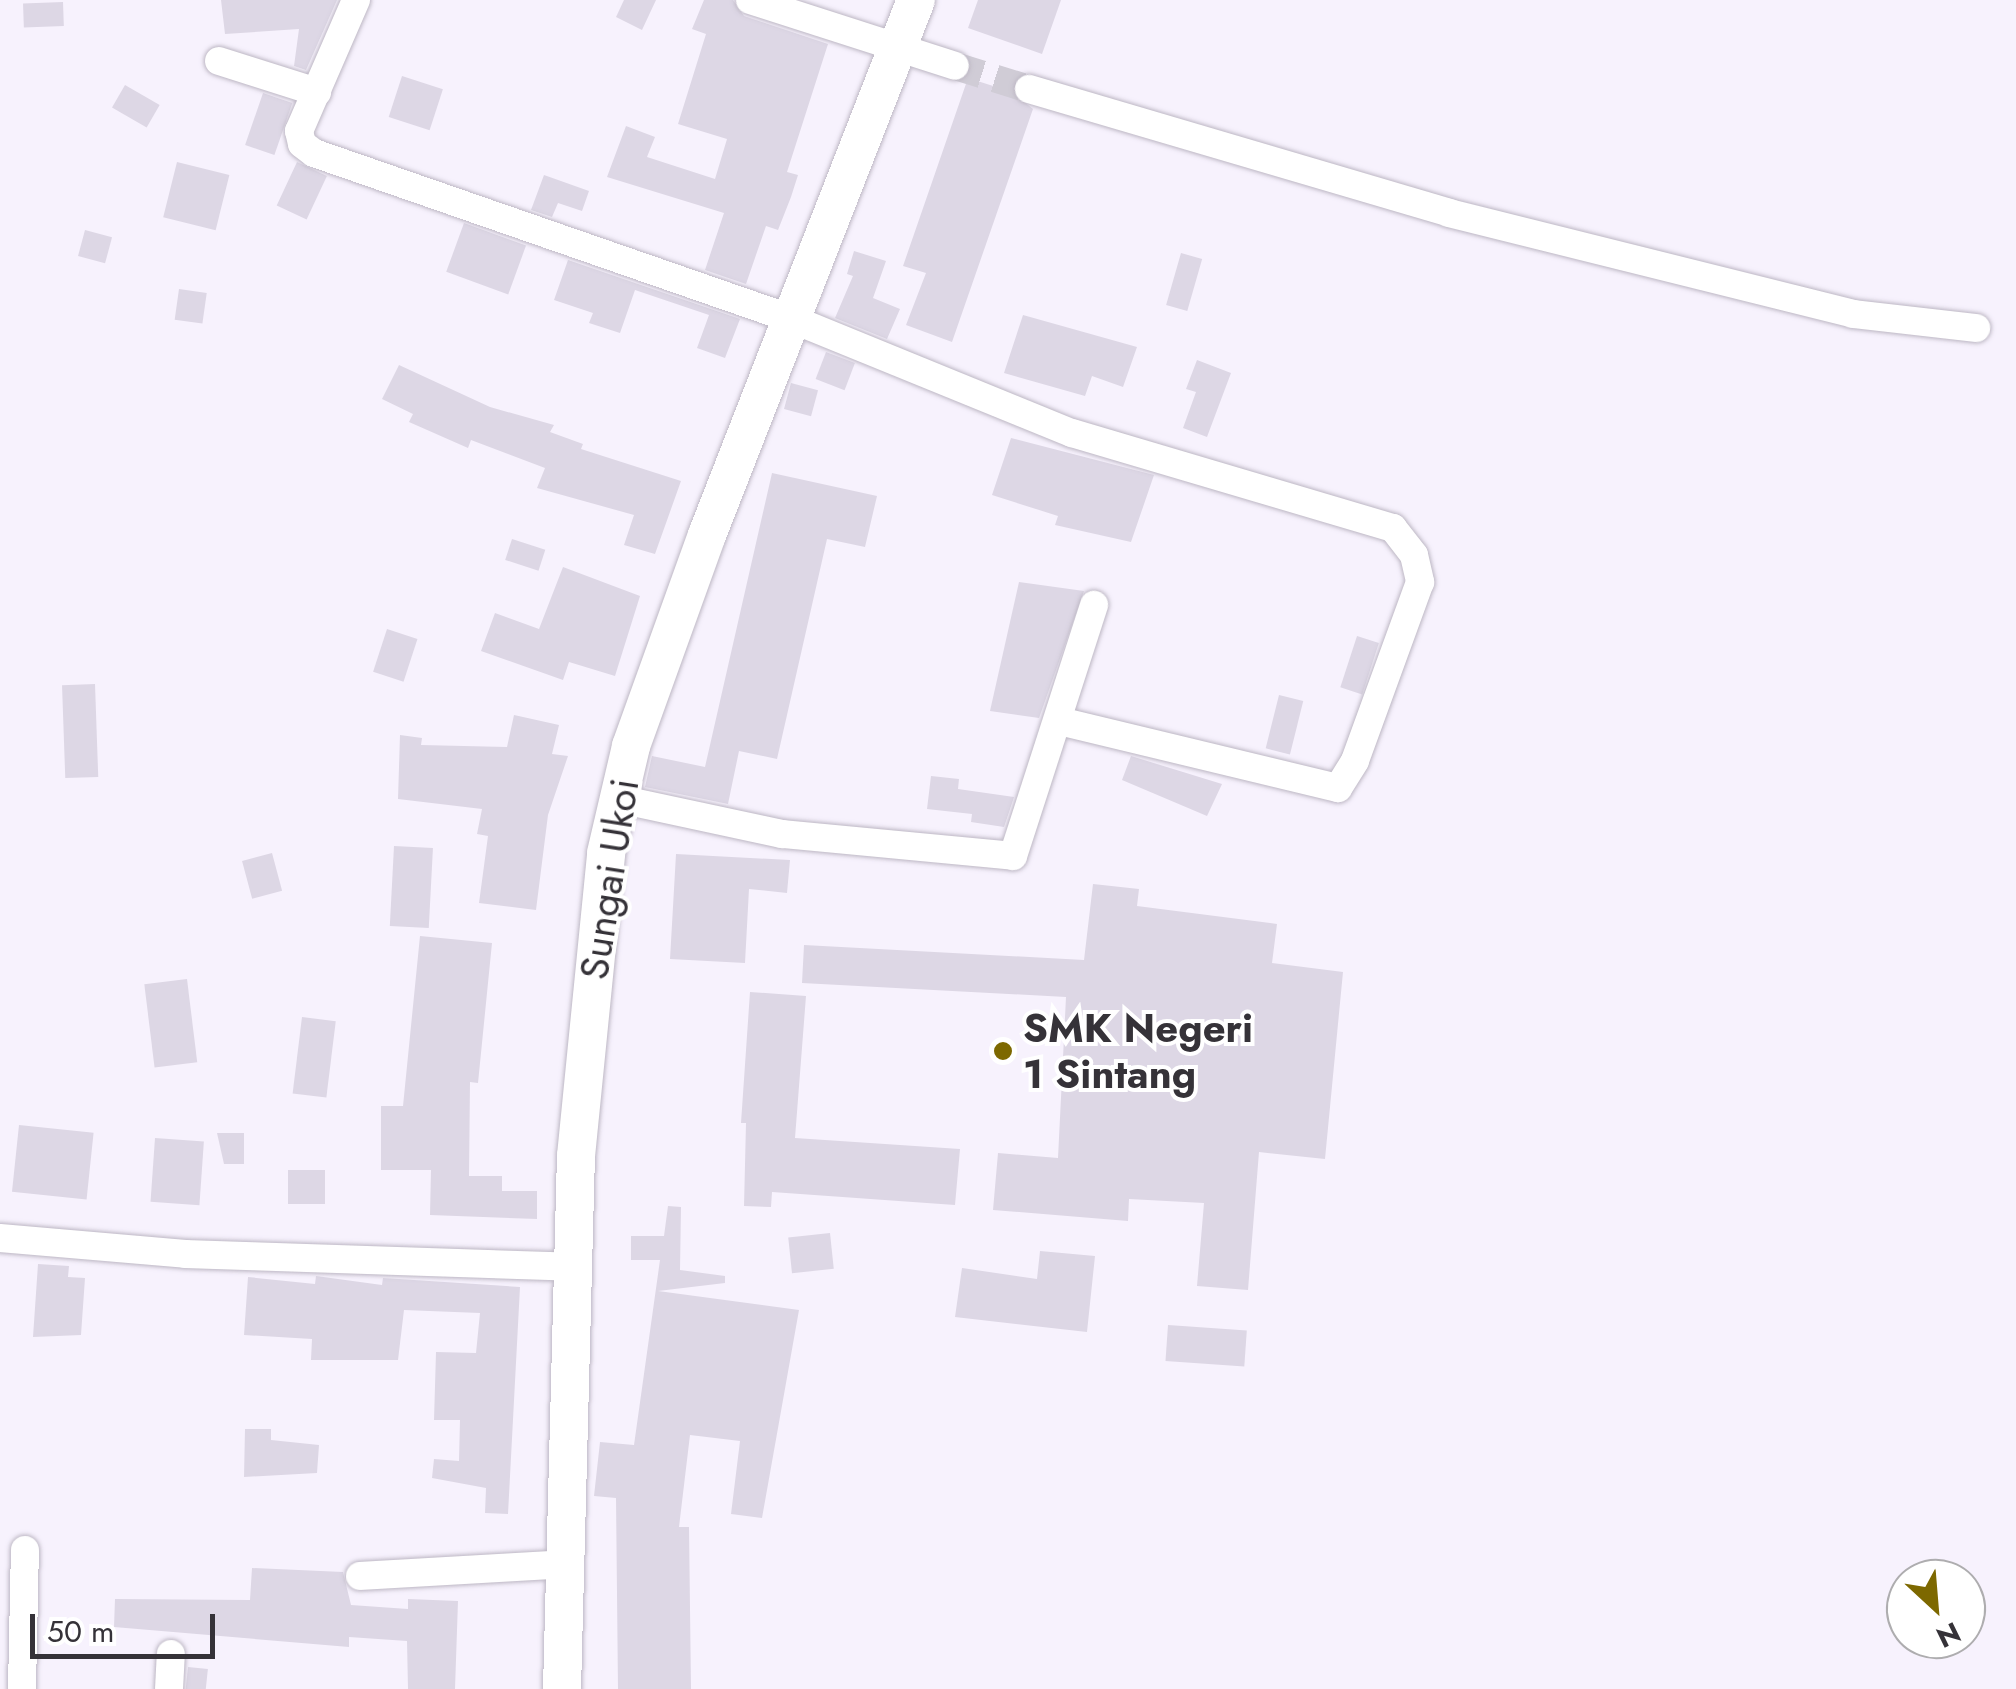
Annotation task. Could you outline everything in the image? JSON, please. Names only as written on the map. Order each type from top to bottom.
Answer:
[{"type":"highway","name":"Sungai Ukoi","points":[[562,1689],[573,1268],[589,1011],[606,853],[631,746],[707,535],[916,0]]},
{"type":"street","points":[[356,0],[299,131],[302,144],[314,153],[792,319],[1072,433],[1392,528],[1414,555],[1420,582],[1355,762],[1338,788],[1059,722]]},
{"type":"street","points":[[750,0],[954,66]]},
{"type":"street","points":[[219,61],[317,92]]},
{"type":"street","points":[[1029,90],[1449,213],[1852,314],[1976,328]]},
{"type":"street","points":[[619,799],[782,834],[1013,856],[1094,605]]},
{"type":"street","points":[[0,1238],[185,1254],[573,1268]]},
{"type":"street","points":[[22,1689],[25,1550]]},
{"type":"street","points":[[360,1576],[568,1564]]},
{"type":"street","points":[[169,1689],[171,1654]]},
{"type":"building","points":[[221,0],[337,0],[306,70],[294,66],[299,29],[225,34]]},
{"type":"building","points":[[624,0],[656,0],[642,30],[616,17]]},
{"type":"building","points":[[704,0],[733,0],[744,16],[828,44],[787,172],[798,175],[791,197],[778,230],[766,226],[746,284],[705,270],[724,213],[607,177],[626,126],[655,137],[647,157],[715,179],[727,139],[678,124],[706,34],[692,29]]},
{"type":"building","points":[[978,0],[1061,0],[1042,54],[968,28]]},
{"type":"building","points":[[63,2],[64,26],[24,27],[23,3]]},
{"type":"building","points":[[402,76],[443,89],[430,130],[389,117]]},
{"type":"building","points":[[968,78],[1012,92],[1033,109],[952,342],[906,325],[926,273],[903,266]]},
{"type":"building","points":[[125,85],[160,105],[147,128],[112,108]]},
{"type":"building","points":[[263,93],[292,103],[274,155],[245,145]]},
{"type":"building","points":[[177,162],[229,175],[216,230],[163,217]]},
{"type":"building","points":[[297,162],[327,176],[307,219],[277,206]]},
{"type":"building","points":[[544,175],[589,191],[582,211],[558,203],[552,217],[531,210]]},
{"type":"building","points":[[464,223],[526,246],[508,294],[446,272]]},
{"type":"building","points":[[85,230],[112,237],[105,263],[78,256]]},
{"type":"building","points":[[854,251],[886,261],[873,298],[900,309],[887,339],[835,318],[853,276],[847,274]]},
{"type":"building","points":[[1181,253],[1202,259],[1187,311],[1166,305]]},
{"type":"building","points":[[568,260],[740,319],[725,358],[697,348],[709,315],[635,290],[620,333],[589,323],[593,313],[554,300]]},
{"type":"building","points":[[179,289],[207,293],[202,324],[175,320]]},
{"type":"building","points":[[1023,315],[1137,347],[1123,387],[1092,376],[1085,396],[1004,373]]},
{"type":"building","points":[[826,352],[855,363],[845,390],[816,379]]},
{"type":"building","points":[[1197,360],[1231,373],[1207,437],[1183,428],[1196,392],[1186,389]]},
{"type":"building","points":[[399,365],[490,407],[554,425],[550,432],[583,444],[581,449],[681,481],[655,554],[624,545],[634,515],[537,488],[545,468],[471,440],[468,448],[409,422],[413,414],[382,399]]},
{"type":"building","points":[[791,383],[818,390],[811,416],[784,409]]},
{"type":"building","points":[[1011,438],[1154,475],[1131,542],[1055,525],[1058,516],[992,495]]},
{"type":"building","points":[[772,473],[877,496],[865,547],[827,539],[777,759],[739,751],[728,804],[645,787],[652,756],[705,767]]},
{"type":"building","points":[[512,539],[545,550],[538,571],[505,560]]},
{"type":"building","points":[[563,567],[640,596],[615,676],[569,662],[563,680],[481,651],[495,613],[539,629]]},
{"type":"building","points":[[1019,582],[1084,591],[1039,718],[990,711]]},
{"type":"building","points":[[387,629],[417,639],[404,682],[373,672]]},
{"type":"building","points":[[1357,636],[1379,643],[1362,694],[1340,687]]},
{"type":"building","points":[[95,684],[98,777],[65,778],[62,685]]},
{"type":"building","points":[[1279,695],[1303,701],[1290,754],[1266,748]]},
{"type":"building","points":[[514,715],[559,725],[552,754],[568,756],[548,815],[536,910],[479,903],[488,836],[477,834],[482,809],[398,799],[400,735],[422,738],[421,745],[507,747]]},
{"type":"building","points":[[1131,756],[1222,784],[1207,816],[1122,780]]},
{"type":"building","points":[[931,776],[959,779],[958,789],[1014,797],[1004,827],[971,822],[972,814],[927,809]]},
{"type":"building","points":[[394,846],[433,848],[429,928],[390,926]]},
{"type":"building","points":[[272,853],[282,891],[252,899],[242,861]]},
{"type":"building","points":[[676,854],[790,860],[787,893],[749,889],[745,963],[670,959]]},
{"type":"building","points":[[1093,884],[1139,889],[1137,906],[1277,924],[1272,963],[1343,972],[1325,1159],[1259,1152],[1248,1290],[1197,1286],[1204,1203],[1129,1199],[1128,1221],[993,1210],[998,1153],[1058,1158],[1066,997],[802,983],[804,945],[1084,960]]},
{"type":"building","points":[[420,936],[492,943],[478,1083],[470,1082],[469,1176],[502,1176],[502,1191],[537,1191],[537,1219],[430,1215],[431,1170],[381,1170],[381,1106],[403,1106]]},
{"type":"building","points":[[187,979],[197,1062],[155,1068],[144,984]]},
{"type":"building","points":[[750,992],[806,996],[795,1138],[960,1149],[955,1205],[772,1192],[771,1207],[744,1206],[746,1123],[741,1123]]},
{"type":"building","points":[[302,1017],[336,1021],[326,1098],[293,1093]]},
{"type":"building","points":[[19,1125],[94,1133],[87,1199],[12,1192]]},
{"type":"building","points":[[217,1133],[244,1133],[244,1164],[224,1164]]},
{"type":"building","points":[[155,1138],[204,1141],[199,1205],[151,1202]]},
{"type":"building","points":[[288,1170],[325,1170],[325,1204],[288,1204]]},
{"type":"building","points":[[668,1206],[681,1207],[680,1270],[725,1276],[725,1283],[658,1291],[799,1310],[762,1518],[731,1514],[740,1441],[690,1435],[679,1527],[689,1527],[691,1689],[618,1689],[616,1498],[594,1496],[600,1442],[634,1445],[660,1260],[631,1260],[631,1236],[664,1236]]},
{"type":"building","points":[[830,1233],[834,1269],[792,1273],[788,1237]]},
{"type":"building","points":[[1040,1251],[1095,1256],[1087,1332],[955,1317],[962,1268],[1037,1279]]},
{"type":"building","points":[[38,1264],[69,1266],[68,1277],[85,1278],[81,1335],[33,1337]]},
{"type":"building","points":[[316,1276],[382,1285],[383,1278],[520,1287],[508,1514],[485,1513],[486,1488],[432,1478],[434,1459],[459,1461],[460,1420],[434,1420],[436,1352],[476,1353],[480,1313],[404,1310],[398,1360],[311,1360],[312,1339],[244,1335],[248,1277],[315,1284]]},
{"type":"building","points":[[1168,1325],[1247,1331],[1244,1366],[1165,1361]]},
{"type":"building","points":[[245,1429],[271,1429],[271,1440],[319,1445],[317,1473],[244,1477]]},
{"type":"building","points":[[252,1568],[343,1572],[351,1605],[408,1609],[408,1599],[458,1601],[455,1689],[408,1689],[407,1641],[349,1637],[349,1647],[114,1627],[115,1599],[250,1600]]},
{"type":"building","points":[[188,1667],[208,1669],[206,1689],[186,1689]]},
{"type":"tunnel","points":[[955,66],[1029,89]]},
{"type":"place","name":"SMK Negeri 1 Sintang","points":[[1003,1051]]}]
